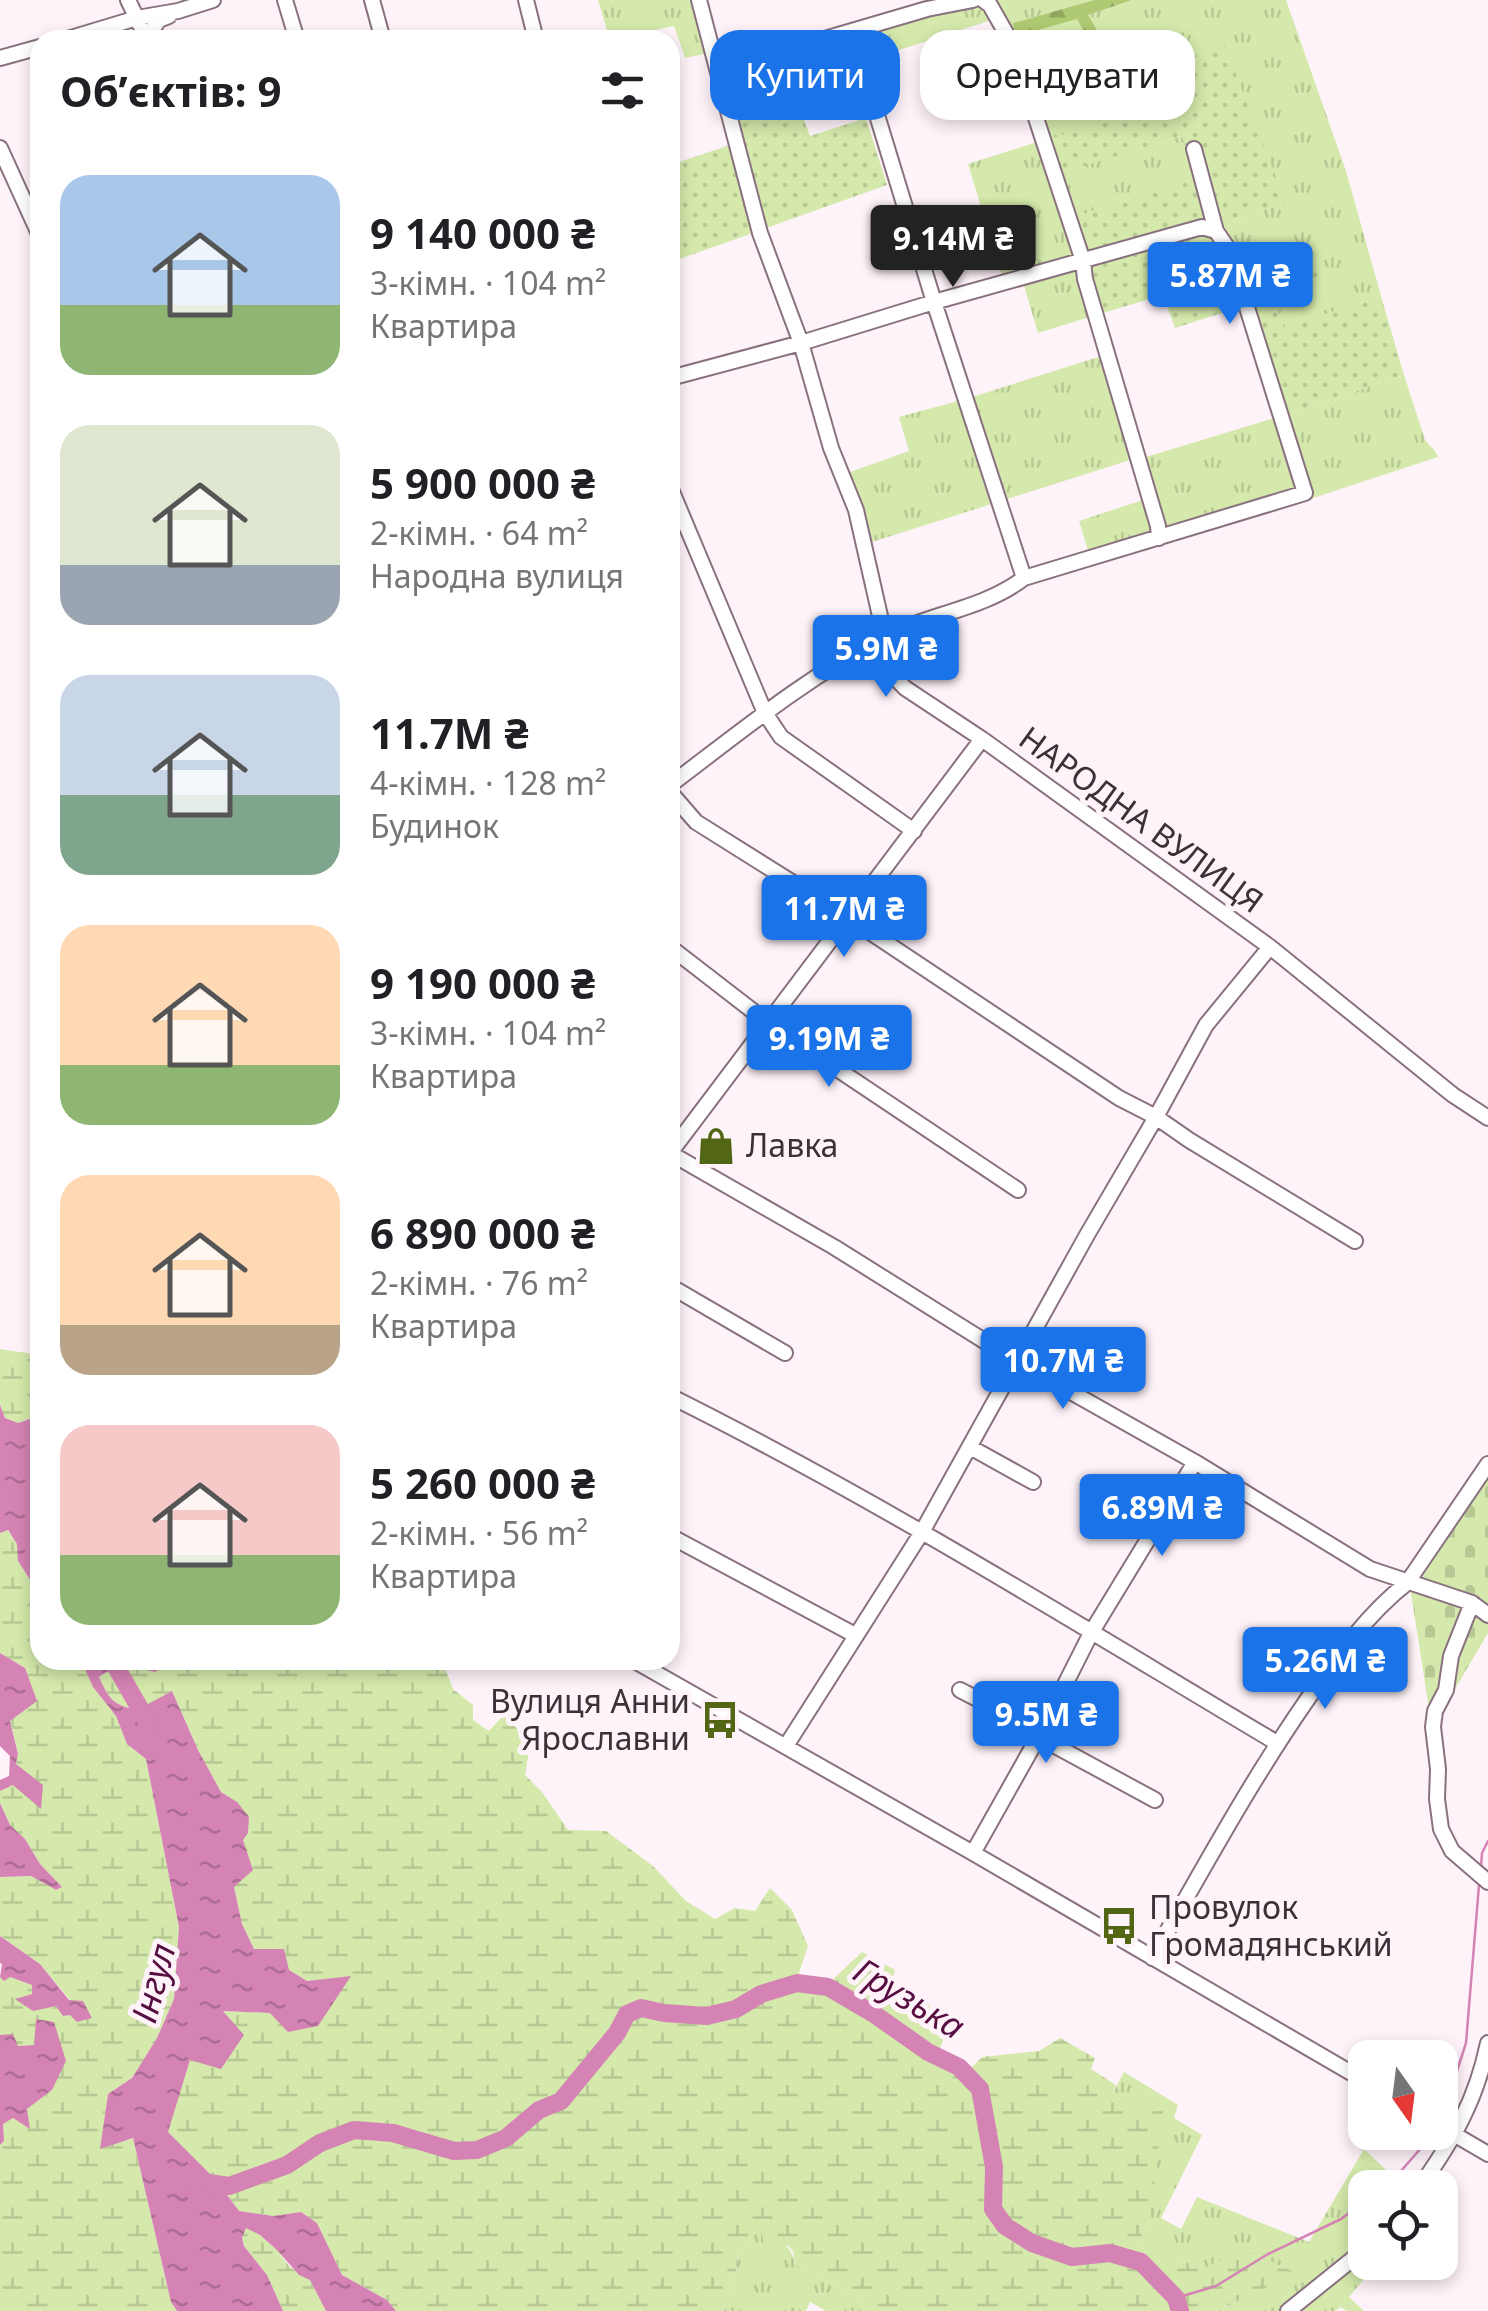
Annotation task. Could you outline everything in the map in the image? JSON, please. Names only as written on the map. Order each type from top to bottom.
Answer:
[{"type":"street","points":[[128,0],[143,30]]},
{"type":"street","points":[[97,30],[213,0]]},
{"type":"street","points":[[285,0],[294,30]]},
{"type":"street","points":[[372,0],[380,30]]},
{"type":"street","points":[[526,0],[534,30]]},
{"type":"street","name":"НАРОДНА ВУЛИЦЯ","points":[[700,0],[710,37]]},
{"type":"street","points":[[856,30],[973,0]]},
{"type":"street","points":[[983,0],[1011,42],[1083,260],[1159,538]]},
{"type":"street","points":[[152,30],[159,20],[178,11]]},
{"type":"street","points":[[0,58],[30,50]]},
{"type":"street","name":"НАРОДНА ВУЛИЦЯ","points":[[730,120],[760,233],[801,343],[831,448],[856,510],[880,616],[876,650],[879,662],[905,688],[1270,948],[1453,1095],[1488,1118]]},
{"type":"street","points":[[878,120],[1024,578]]},
{"type":"street","points":[[0,148],[30,214]]},
{"type":"street","points":[[680,781],[765,714],[839,662],[880,639],[981,600],[1024,578],[1305,493],[1229,250],[1216,231],[1194,149]]},
{"type":"street","points":[[680,375],[1202,227],[1216,231]]},
{"type":"street","points":[[680,511],[765,714],[781,737],[914,831]]},
{"type":"street","points":[[680,1139],[982,740]]},
{"type":"street","points":[[680,802],[696,822],[849,918],[1119,1098],[1355,1240]]},
{"type":"street","points":[[786,1746],[922,1532],[1206,1025],[1270,948]]},
{"type":"street","points":[[680,955],[767,1022],[1018,1190]]},
{"type":"street","points":[[680,1159],[1370,1569],[1472,1603],[1488,1615]]},
{"type":"street","points":[[680,1292],[786,1353]]},
{"type":"street","points":[[680,1401],[922,1532],[1278,1742]]},
{"type":"street","points":[[970,1447],[1033,1482]]},
{"type":"street","points":[[973,1853],[1091,1633],[1195,1462]]},
{"type":"street","points":[[1152,1958],[1278,1742],[1336,1657],[1390,1596],[1407,1583],[1488,1464]]},
{"type":"street","points":[[680,1541],[855,1634]]},
{"type":"street","points":[[1472,1603],[1451,1656],[1446,1690],[1435,1711],[1437,1799],[1441,1829],[1452,1850],[1488,1882]]},
{"type":"street","points":[[651,1670],[1348,2071]]},
{"type":"street","points":[[960,1690],[1041,1732],[1050,1743],[1155,1800]]},
{"type":"street","points":[[1458,2129],[1484,2066],[1488,2043]]},
{"type":"street","points":[[1458,2138],[1488,2154]]},
{"type":"street","points":[[1288,2311],[1348,2263]]},
{"type":"green space","points":[[598,0],[706,0],[714,30],[710,30],[710,73],[705,54],[685,58],[680,30],[674,26],[607,30]]},
{"type":"green space","points":[[941,0],[1094,0],[1013,23],[1020,30],[999,30],[995,19],[961,30],[920,30],[920,43],[900,50],[900,30],[836,30]]},
{"type":"green space","points":[[1094,0],[1132,0],[1088,15],[1097,30],[1082,30],[1077,19],[1038,30],[1014,30],[1013,23]]},
{"type":"green space","points":[[1132,0],[1286,0],[1346,171],[1381,296],[1285,328],[1273,300],[1240,265],[1216,279],[1164,294],[1151,247],[1286,203],[1185,120],[1195,120],[1195,30],[1097,30],[1088,15]]},
{"type":"green space","points":[[1077,18],[1083,30],[1037,30]]},
{"type":"green space","points":[[1225,46],[1286,203],[1151,247],[1163,293],[1216,279],[1240,265],[1310,245],[1323,283],[1274,300],[1285,327],[1381,296],[1404,375],[1288,414],[1250,304],[1175,328],[1163,295],[1103,313],[1074,217],[1197,177],[1182,136],[1061,173],[1050,138],[1115,120],[1195,120],[1195,56]]},
{"type":"green space","points":[[723,120],[804,120],[810,136],[867,120],[887,185],[680,259],[680,162],[730,145]]},
{"type":"green space","points":[[1029,120],[1143,120],[1062,172],[1182,136],[1198,177],[1075,217],[1103,313],[1038,333],[1020,272],[1002,276],[968,164],[1037,142]]},
{"type":"green space","points":[[1114,352],[1146,457],[1404,375],[1425,440],[1438,457],[1092,563],[1079,521],[1143,500],[1130,460],[872,542],[850,472],[909,451],[899,417]]},
{"type":"green space","points":[[0,1349],[30,1354],[30,1418],[17,1423],[5,1418],[0,1405]]},
{"type":"green space","points":[[1488,1478],[1488,1633],[1432,1728],[1411,1593]]},
{"type":"green space","points":[[7,1530],[18,1544],[18,1561],[30,1580],[30,1670],[85,1670],[93,1687],[116,1716],[127,1744],[146,1759],[179,1927],[174,1999],[157,2038],[132,2078],[108,2094],[101,2148],[133,2138],[171,2302],[177,2311],[0,2311],[3,2124],[13,2118],[29,2128],[27,2109],[52,2090],[35,2045],[17,2046],[13,2035],[0,2035],[0,1977],[32,1985],[32,1994],[16,2000],[70,2000],[40,1964],[0,1936],[0,1877],[31,1876],[56,1890],[62,1887],[10,1825],[0,1803],[0,1791],[13,1785],[18,1753],[10,1720],[25,1668],[0,1653],[0,1533]]},
{"type":"green space","points":[[110,1670],[446,1670],[453,1689],[473,1705],[473,1720],[489,1731],[507,1711],[529,1752],[525,1775],[568,1830],[606,1831],[653,1866],[686,1901],[715,1919],[735,1908],[755,1911],[770,1888],[792,1910],[808,1946],[797,1979],[829,1983],[862,1952],[895,1970],[891,1985],[929,2005],[945,2035],[938,2054],[969,2070],[982,2057],[1039,2051],[1060,2038],[1095,2058],[1091,2069],[1116,2085],[1112,2095],[1163,2111],[1150,2220],[1139,2240],[1148,2257],[1170,2257],[1204,2268],[1245,2249],[1296,2273],[1217,2311],[864,2311],[862,2302],[795,2265],[793,2251],[787,2245],[775,2249],[764,2245],[762,2234],[755,2231],[738,2257],[733,2291],[722,2311],[396,2311],[387,2300],[342,2275],[317,2223],[301,2212],[273,2216],[239,2211],[216,2180],[167,2132],[190,2060],[222,2011],[270,2013],[349,1977],[307,1981],[254,1949],[242,1924],[234,1887],[243,1840],[237,1802],[221,1792],[172,1691],[138,1710],[113,1700],[99,1677]]},
{"type":"green space","points":[[1124,2072],[1178,2105],[1174,2118],[1202,2135],[1161,2218],[1181,2229],[1197,2197],[1309,2242],[1348,2176],[1348,2280],[1364,2280],[1349,2297],[1364,2311],[1346,2311],[1341,2307],[1335,2311],[1217,2311],[1295,2273],[1204,2268],[1170,2257],[1148,2257],[1139,2240],[1150,2220],[1112,2095]]},
{"type":"green space","points":[[1365,2150],[1386,2170],[1352,2170]]},
{"type":"green space","points":[[245,2227],[260,2235],[290,2267],[310,2280],[326,2311],[283,2311],[267,2275],[244,2246]]},
{"type":"green space","points":[[755,2231],[781,2242],[790,2251],[795,2265],[862,2302],[864,2311],[826,2311],[810,2302],[806,2311],[722,2311],[733,2291],[738,2257]]},
{"type":"water","points":[[0,1405],[5,1418],[18,1423],[30,1419],[30,1580],[18,1561],[17,1544],[8,1530],[0,1533]]},
{"type":"water","points":[[0,1653],[25,1668],[37,1701],[10,1721],[18,1754],[16,1764],[43,1785],[41,1809],[13,1785],[0,1791],[0,1780],[9,1776],[10,1756],[0,1746]]},
{"type":"water","points":[[85,1670],[110,1670],[99,1677],[106,1691],[122,1706],[137,1710],[172,1691],[221,1792],[237,1802],[249,1817],[248,1833],[243,1840],[253,1870],[234,1887],[242,1924],[254,1949],[284,1949],[289,1970],[307,1981],[351,1976],[318,2026],[288,2032],[270,2013],[223,2011],[244,2035],[221,2069],[190,2060],[168,2132],[216,2180],[239,2211],[273,2216],[301,2212],[317,2223],[342,2275],[387,2300],[396,2311],[326,2311],[310,2280],[299,2275],[260,2235],[246,2228],[244,2246],[267,2275],[283,2311],[177,2311],[171,2302],[133,2138],[100,2149],[108,2094],[132,2078],[157,2038],[174,1999],[179,1927],[146,1759],[127,1744],[116,1716],[93,1687]]},
{"type":"water","points":[[0,1803],[10,1825],[62,1887],[56,1890],[31,1876],[0,1877]]},
{"type":"water","points":[[0,1936],[40,1964],[69,2000],[83,2001],[92,2018],[77,2022],[70,2015],[63,2016],[56,2006],[33,2011],[15,1999],[32,1994],[32,1985],[0,1977]]},
{"type":"water","points":[[36,2019],[54,2022],[66,2061],[52,2090],[27,2109],[30,2129],[13,2118],[3,2124],[4,2141],[0,2145],[0,2035],[13,2034],[18,2046],[34,2045]]},
{"type":"waterway","name":"Інгул","points":[[118,1670],[150,1726]]},
{"type":"waterway","points":[[1481,1866],[1488,1841]]},
{"type":"waterway","points":[[1458,2068],[1466,2043],[1479,1885]]},
{"type":"waterway","name":"Грузька","points":[[195,2181],[229,2186],[287,2165],[320,2143],[354,2130],[393,2133],[454,2151],[477,2150],[506,2138],[539,2110],[561,2101],[617,2033],[627,2014],[641,2008],[707,2016],[736,2009],[761,1994],[797,1983],[828,1987],[928,2052],[959,2067],[980,2089],[994,2167],[993,2209],[1005,2226],[1032,2243],[1072,2257],[1110,2253],[1141,2262],[1176,2298],[1180,2311]]},
{"type":"waterway","points":[[1402,2170],[1419,2150]]},
{"type":"waterway","points":[[1176,2298],[1216,2286],[1268,2254],[1348,2214]]},
{"type":"place","name":"Лавка","points":[[716,1146]]},
{"type":"place","name":"Вулиця Анни Ярославни","points":[[720,1720]]},
{"type":"place","name":"Провулок Громадянський","points":[[1119,1926]]}]
